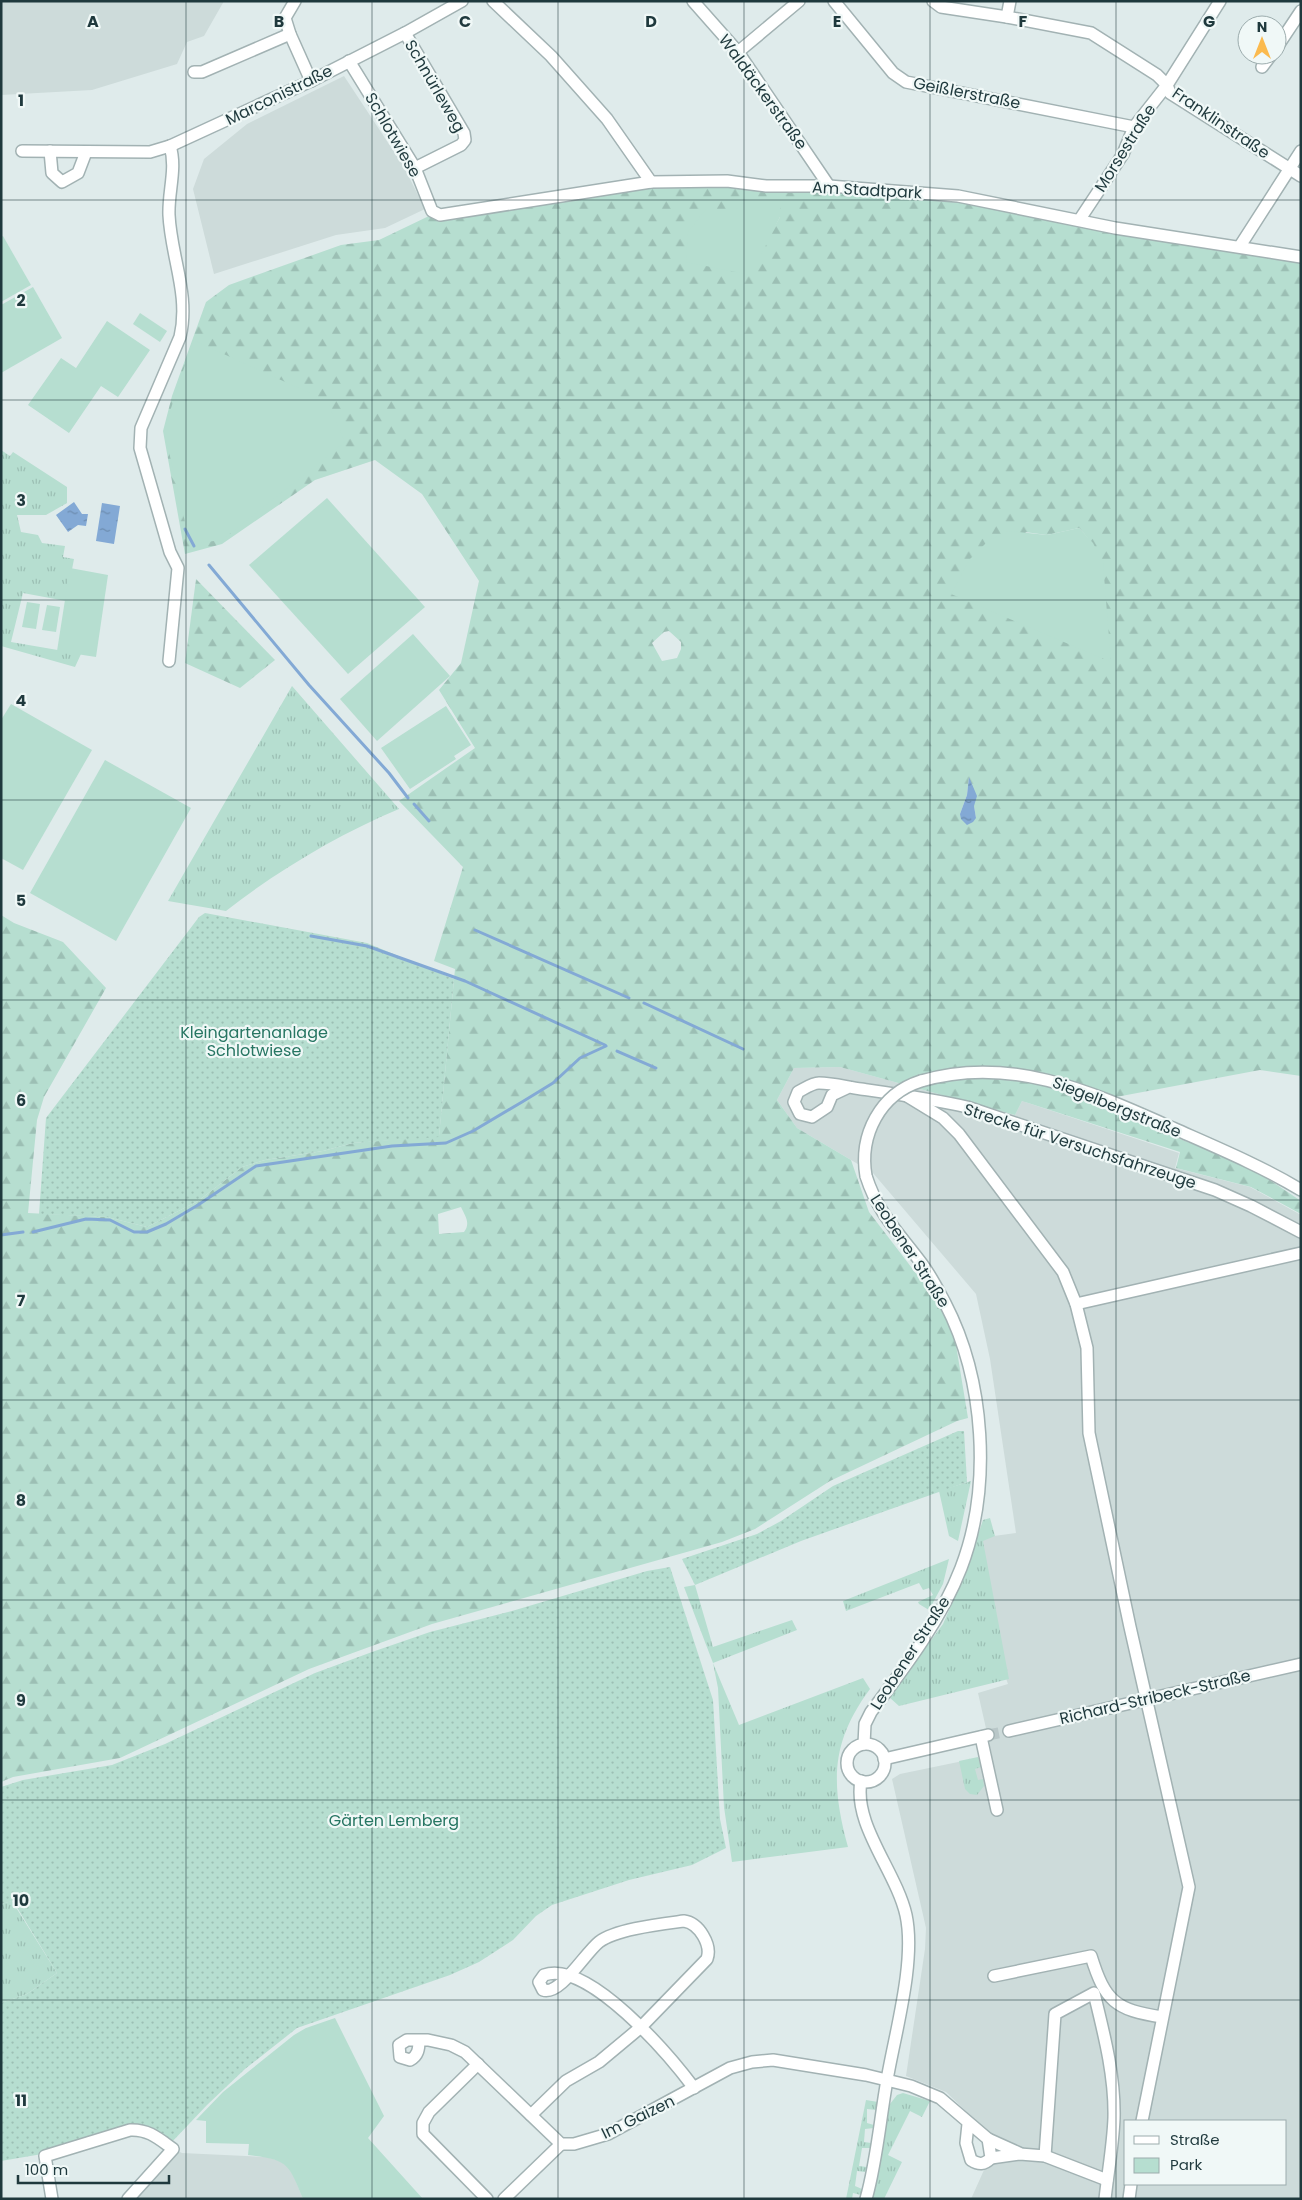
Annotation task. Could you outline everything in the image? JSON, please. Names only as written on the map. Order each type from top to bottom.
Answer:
[{"type":"street","points":[[295,1],[285,18],[311,81]]},
{"type":"street","name":"Marconistraße","points":[[22,151],[150,152],[170,146],[311,81],[405,33],[462,1]]},
{"type":"street","points":[[493,1],[551,56],[607,119],[651,182]]},
{"type":"street","name":"Waldäckerstraße","points":[[693,1],[738,52],[829,186]]},
{"type":"street","points":[[738,52],[800,1]]},
{"type":"street","name":"Geißlerstraße","points":[[834,1],[893,72],[906,82],[1134,127]]},
{"type":"street","name":"Franklinstraße","points":[[933,1],[941,7],[1091,33],[1157,74],[1167,85],[1170,93],[1301,176]]},
{"type":"street","points":[[1007,17],[1010,1]]},
{"type":"street","name":"Morsestraße","points":[[1080,219],[1122,154],[1134,127],[1167,85],[1220,1]]},
{"type":"street","points":[[1287,32],[1301,11]]},
{"type":"street","name":"Schnürleweg","points":[[405,33],[464,133],[465,140],[461,145],[414,168]]},
{"type":"street","points":[[194,72],[202,72],[290,34]]},
{"type":"street","name":"Schlotwiese","points":[[349,61],[414,168],[432,211]]},
{"type":"street","points":[[169,661],[178,568],[170,552],[140,448],[141,428],[180,337],[183,324],[183,296],[169,217],[169,194],[173,165],[170,146]]},
{"type":"street","points":[[50,151],[52,173],[62,182],[78,172],[86,152]]},
{"type":"street","points":[[1240,246],[1301,151]]},
{"type":"street","name":"Am Stadtpark","points":[[432,211],[440,215],[651,182],[727,182],[766,186],[829,186],[958,196],[1080,219],[1114,228],[1240,246],[1301,257]]},
{"type":"street","name":"Siegelbergstraße","points":[[921,1081],[946,1075],[985,1071],[1036,1076],[1066,1084],[1110,1100],[1213,1146],[1272,1173],[1301,1190]]},
{"type":"street","name":"Leobener Straße","points":[[864,1744],[866,1724],[871,1712],[936,1619],[961,1569],[975,1516],[980,1456],[977,1401],[972,1374],[953,1319],[924,1266],[879,1209],[866,1176],[866,1146],[870,1130],[880,1110],[891,1096],[921,1081]]},
{"type":"street","name":"Strecke für Versuchsfahrzeuge","points":[[849,1087],[943,1102],[992,1114],[1215,1190],[1301,1232]]},
{"type":"street","points":[[907,1096],[943,1118],[959,1134],[1063,1272],[1076,1304],[1087,1348],[1089,1434],[1189,1887],[1142,2120]]},
{"type":"street","points":[[1076,1304],[1301,1253]]},
{"type":"street","name":"Richard-Stribeck-Straße","points":[[1009,1731],[1301,1664]]},
{"type":"street","points":[[884,1759],[984,1736],[998,1810]]},
{"type":"street","points":[[864,1744],[877,1748],[884,1759],[884,1765],[879,1776],[868,1781],[861,1781],[850,1774],[847,1761],[852,1749],[864,1744]]},
{"type":"street","points":[[861,1781],[859,1795],[862,1812],[901,1898],[908,1932],[902,1995],[866,2199]]},
{"type":"street","points":[[531,2115],[566,2081],[599,2062],[641,2027],[707,1959],[709,1948],[707,1943],[690,1922],[674,1922],[605,1938],[588,1952],[569,1976],[583,1981],[596,1989],[641,2027],[694,2088]]},
{"type":"street","points":[[994,1976],[1091,1956],[1100,1983],[1109,1998],[1141,2014],[1162,2018]]},
{"type":"street","points":[[1045,2156],[1055,2014],[1094,1993],[1109,2062],[1113,2096],[1112,2134],[1105,2199]]},
{"type":"street","points":[[419,2040],[451,2045],[478,2064],[561,2144],[504,2199]]},
{"type":"street","name":"Im Gaizen","points":[[561,2144],[574,2144],[608,2134],[730,2068],[762,2061],[788,2062],[887,2079]]},
{"type":"street","points":[[478,2064],[425,2117],[423,2134],[487,2199]]},
{"type":"street","points":[[887,2079],[940,2098],[961,2114],[968,2124],[988,2139],[1020,2154]]},
{"type":"street","points":[[968,2124],[966,2142],[971,2160],[978,2164],[986,2163],[991,2158],[1020,2154],[1045,2156],[1107,2180]]},
{"type":"street","points":[[52,2199],[45,2156],[130,2130],[140,2129],[152,2133],[173,2149],[128,2199]]},
{"type":"street","points":[[988,2139],[991,2158]]},
{"type":"street","points":[[1129,2199],[1131,2185]]},
{"type":"shaded area","points":[[1,1],[224,1],[204,36],[187,42],[177,64],[92,90],[1,95]]},
{"type":"shaded area","points":[[344,76],[404,167],[425,209],[385,228],[336,235],[214,274],[193,189],[204,159],[247,124]]},
{"type":"shaded area","points":[[840,1067],[1015,1115],[1022,1101],[1179,1153],[1175,1168],[1250,1187],[1301,1215],[1301,2199],[971,2199],[997,2141],[946,2092],[906,2076],[925,1949],[926,1928],[892,1779],[900,1774],[992,1755],[978,1693],[1008,1684],[988,1627],[979,1538],[1016,1533],[990,1359],[976,1294],[873,1173],[797,1128],[777,1100],[794,1068]]},
{"type":"shaded area","points":[[173,2149],[182,2153],[267,2157],[280,2161],[291,2169],[303,2199],[128,2199]]},
{"type":"green space","points":[[720,185],[955,199],[1098,230],[1238,249],[1301,261],[1301,1076],[1260,1070],[1100,1100],[1099,1107],[1228,1158],[1262,1175],[1301,1201],[1301,1214],[1251,1187],[1176,1168],[1180,1152],[1022,1101],[1015,1115],[840,1067],[794,1068],[777,1100],[797,1128],[851,1160],[869,1212],[941,1306],[956,1345],[968,1418],[957,1421],[830,1481],[755,1529],[722,1542],[432,1624],[309,1669],[120,1758],[13,1777],[1,1782],[1,915],[14,923],[63,942],[106,988],[44,1097],[37,1120],[28,1213],[107,1217],[147,1227],[198,1201],[242,1167],[265,1160],[323,1151],[353,1143],[439,1136],[455,969],[434,961],[463,867],[399,801],[475,748],[439,690],[461,663],[479,581],[422,494],[375,460],[315,480],[222,544],[185,554],[163,431],[172,396],[206,302],[229,285],[341,245],[379,240],[429,216],[435,220],[647,186]],"holes":[[[706,209],[736,209],[780,217],[766,242]],[[1079,528],[1092,544],[1100,559],[1105,595],[1025,532],[1047,535]],[[669,631],[681,642],[681,649],[677,658],[662,661],[652,643],[664,632]],[[969,777],[976,818],[960,814],[967,795]],[[461,1207],[466,1216],[467,1223],[464,1232],[439,1234],[438,1214]]]},
{"type":"green space","points":[[748,199],[781,199],[780,217],[751,275],[686,262],[688,232],[706,209],[736,209]]},
{"type":"green space","points":[[3,236],[31,285],[1,302],[1,237]]},
{"type":"green space","points":[[33,287],[62,338],[1,373],[1,305]]},
{"type":"green space","points":[[140,313],[167,331],[160,342],[133,324]]},
{"type":"green space","points":[[107,321],[150,350],[118,397],[101,386],[69,433],[28,405],[61,358],[76,368]]},
{"type":"green space","points":[[193,340],[327,401],[345,442],[222,540],[190,544],[164,430]]},
{"type":"green space","points":[[1,450],[10,456],[13,452],[67,487],[67,503],[46,515],[17,515],[21,532],[38,535],[42,543],[65,546],[63,557],[74,559],[66,601],[23,593],[11,642],[81,654],[75,667],[1,646]]},
{"type":"green space","points":[[327,498],[425,607],[348,674],[249,565]]},
{"type":"green space","points":[[1079,528],[1093,543],[1103,563],[1111,662],[951,594],[970,559],[989,540],[1008,531],[1047,535]]},
{"type":"green space","points":[[70,568],[108,575],[96,657],[57,651]]},
{"type":"green space","points":[[196,579],[275,660],[240,688],[185,663]]},
{"type":"green space","points":[[27,602],[40,604],[36,629],[22,627]]},
{"type":"green space","points":[[47,605],[60,607],[56,632],[42,630]]},
{"type":"green space","points":[[413,634],[450,676],[377,741],[340,699]]},
{"type":"green space","points":[[292,686],[399,809],[309,854],[226,911],[168,901]]},
{"type":"green space","points":[[11,704],[92,750],[23,870],[1,858],[1,720]]},
{"type":"green space","points":[[446,706],[471,745],[454,756],[456,759],[410,789],[381,748]]},
{"type":"green space","points":[[105,760],[191,808],[116,941],[30,893]]},
{"type":"green space","name":"Kleingartenanlage Schlotwiese","points":[[205,913],[367,943],[454,979],[439,1137],[353,1143],[323,1151],[265,1160],[242,1167],[198,1201],[147,1227],[107,1217],[39,1214],[46,1118],[199,917]]},
{"type":"green space","points":[[958,1431],[964,1431],[967,1482],[801,1541],[695,1585],[682,1559],[757,1534],[781,1521],[833,1486]]},
{"type":"green space","points":[[971,1481],[958,1541],[949,1536],[939,1491]]},
{"type":"green space","points":[[990,1518],[995,1536],[983,1541],[1009,1679],[899,1706],[889,1697],[943,1624],[966,1571],[983,1520]]},
{"type":"green space","points":[[949,1559],[943,1584],[929,1610],[918,1602],[933,1595],[929,1588],[923,1590],[919,1583],[846,1611],[843,1601]]},
{"type":"green space","name":"Gärten Lemberg","points":[[670,1567],[713,1700],[720,1819],[726,1848],[692,1865],[629,1880],[552,1905],[536,1916],[513,1940],[479,1962],[450,1975],[297,2028],[245,2069],[170,2144],[146,2128],[48,2153],[1,2161],[1,2003],[27,1994],[57,1973],[13,1901],[1,1904],[1,1787],[23,1780],[112,1765],[165,1744],[315,1673],[372,1652],[430,1632],[512,1611],[647,1571]]},
{"type":"green space","points":[[695,1585],[713,1647],[792,1620],[797,1630],[713,1663],[684,1587]]},
{"type":"green space","points":[[713,1663],[739,1725],[863,1678],[870,1689],[847,1728],[841,1746],[838,1765],[839,1803],[848,1847],[732,1862],[724,1807],[718,1688]]},
{"type":"green space","points":[[978,1757],[981,1767],[975,1769],[978,1780],[983,1779],[984,1786],[977,1795],[970,1794],[965,1789],[959,1761]]},
{"type":"green space","points":[[12,1901],[57,1973],[27,1994],[1,2003],[1,1904]]},
{"type":"green space","points":[[335,2018],[384,2116],[368,2138],[423,2199],[303,2199],[290,2171],[279,2161],[248,2155],[249,2144],[206,2143],[206,2121],[196,2120],[223,2092],[294,2035],[306,2028]]},
{"type":"green space","points":[[903,2093],[930,2101],[922,2117],[910,2111],[888,2155],[902,2162],[884,2199],[871,2199],[888,2104],[897,2095]]},
{"type":"green space","points":[[866,2100],[878,2102],[876,2110],[867,2109],[867,2123],[874,2125],[874,2128],[865,2129],[864,2142],[871,2143],[870,2148],[862,2148],[859,2166],[867,2167],[865,2172],[857,2171],[855,2186],[862,2189],[861,2195],[853,2193],[852,2199],[846,2199]]},
{"type":"water","points":[[74,502],[82,514],[88,514],[86,526],[78,525],[68,532],[56,515]]},
{"type":"water","points":[[102,503],[120,506],[114,544],[96,541]]},
{"type":"water","points":[[969,777],[977,796],[974,806],[976,818],[967,825],[961,819],[960,814],[967,795]]},
{"type":"waterway","points":[[185,529],[194,546]]},
{"type":"waterway","points":[[209,565],[309,685],[389,773],[408,798]]},
{"type":"waterway","points":[[414,804],[429,821]]},
{"type":"waterway","points":[[475,930],[629,998]]},
{"type":"waterway","points":[[311,936],[367,946],[465,981],[605,1045]]},
{"type":"waterway","points":[[644,1003],[743,1049]]},
{"type":"waterway","points":[[33,1232],[86,1219],[110,1220],[134,1232],[147,1232],[166,1224],[198,1205],[256,1166],[392,1146],[446,1143],[473,1131],[522,1102],[553,1083],[580,1058],[606,1046]]},
{"type":"waterway","points":[[617,1051],[656,1068]]},
{"type":"waterway","points":[[1,1235],[23,1232]]},
{"type":"tunnel","points":[[988,1735],[1009,1731]]}]
